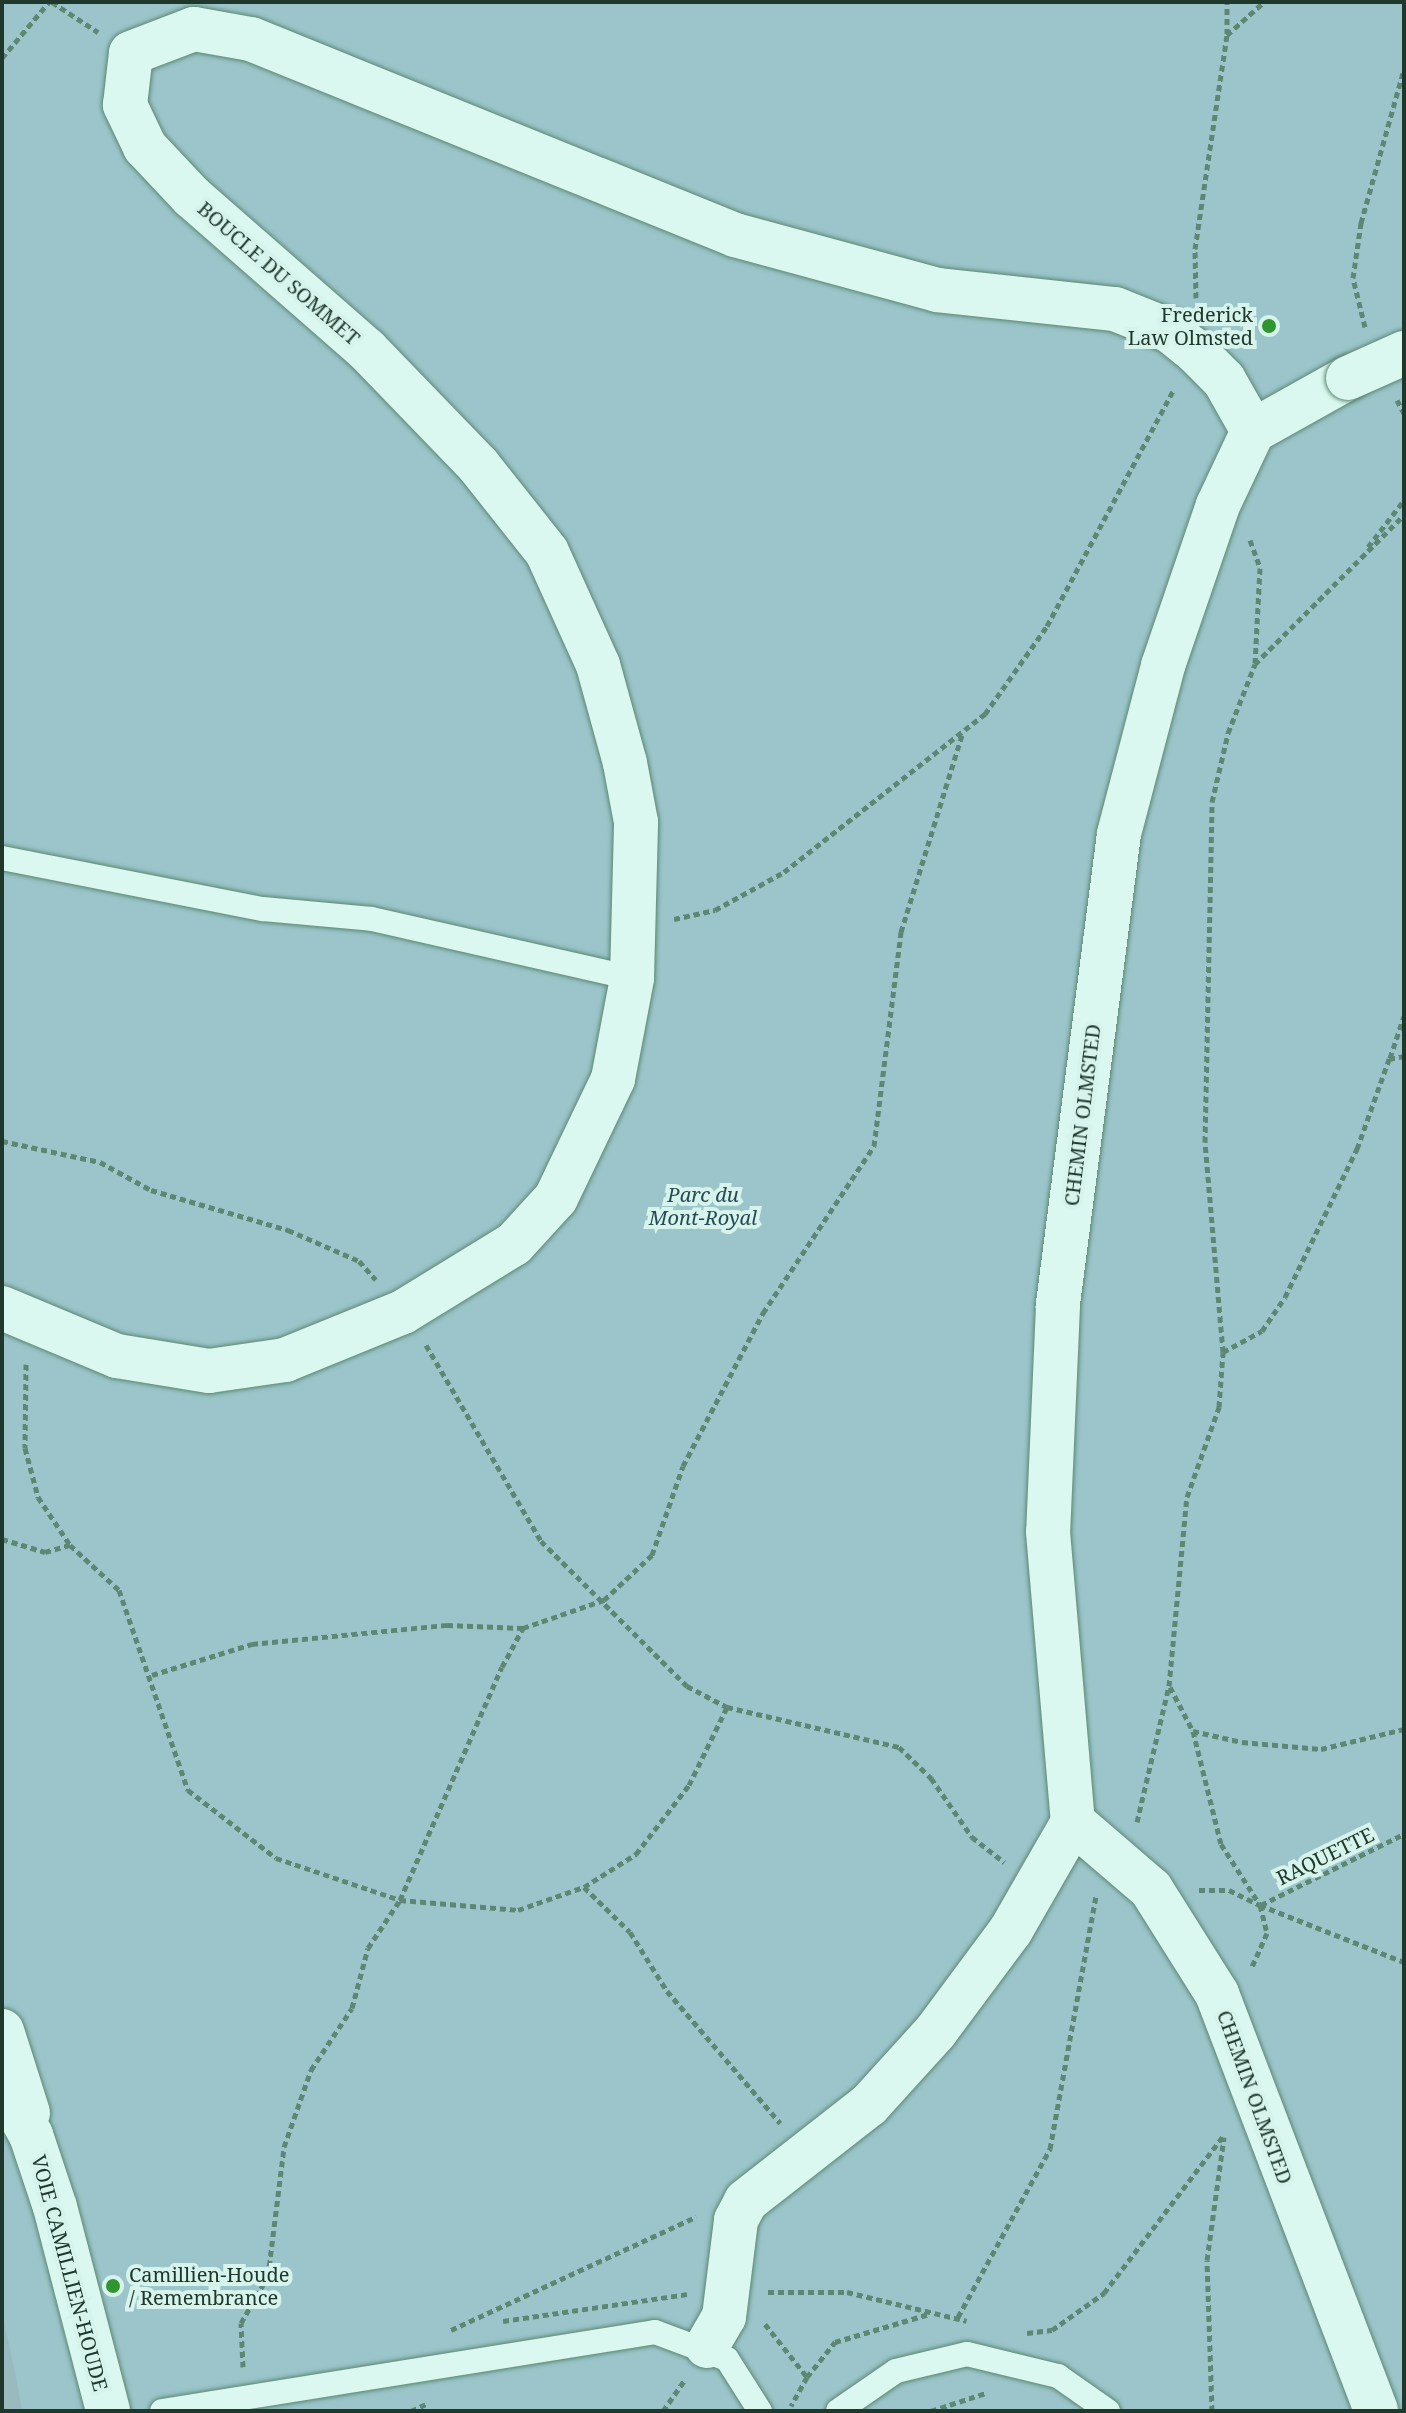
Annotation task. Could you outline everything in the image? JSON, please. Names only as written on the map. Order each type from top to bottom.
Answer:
[{"type":"street","points":[[131,53],[194,29],[251,39],[735,235],[937,290],[1115,309],[1170,331],[1197,353],[1224,380],[1253,431],[1348,378],[1385,343]]},
{"type":"street","name":"BOUCLE DU SOMMET","points":[[18,1316],[117,1356],[209,1371],[285,1360],[403,1312],[514,1244],[556,1198],[609,1090],[632,978],[636,822],[625,763],[598,665],[547,552],[478,465],[367,350],[192,197],[145,147],[125,105],[131,53]]},
{"type":"street","name":"CHEMIN OLMSTED","points":[[1253,431],[1218,505],[1147,717],[1119,834],[1058,1306],[1048,1532],[1073,1822],[1139,1876],[1221,2003],[1376,2411]]},
{"type":"street","points":[[699,2358],[730,2291],[736,2220],[746,2201],[869,2105],[936,2031],[1049,1867],[1073,1822]]},
{"type":"street","name":"VOIE CAMILLIEN-HOUDE","points":[[2,2031],[23,2081],[31,2135],[108,2411]]},
{"type":"street","name":"VOIE CAMILLIEN-HOUDE","points":[[2,2083],[31,2135]]},
{"type":"lane","points":[[2,858],[263,909],[372,919],[632,978]]},
{"type":"lane","points":[[162,2411],[630,2333],[699,2358],[744,2380],[760,2411]]},
{"type":"lane","points":[[842,2409],[896,2371],[967,2354],[1058,2376],[1108,2411]]},
{"type":"path","points":[[2,58],[50,2],[131,53]]},
{"type":"path","points":[[662,922],[715,910],[784,872],[962,735],[1015,680],[1197,353],[1195,249],[1227,35],[1227,2]]},
{"type":"path","points":[[1227,35],[1264,2]]},
{"type":"path","points":[[1385,343],[1353,278],[1361,223],[1404,69]]},
{"type":"path","points":[[1356,564],[1404,500]]},
{"type":"path","points":[[1218,505],[1251,541],[1260,568],[1255,664],[1228,733],[1212,802],[1206,929],[1205,1142],[1223,1352],[1219,1407],[1187,1497],[1169,1686],[1139,1876],[1229,1890],[1404,1962]]},
{"type":"path","points":[[1255,664],[1404,515]]},
{"type":"path","points":[[152,1675],[252,1644],[447,1625],[523,1628],[604,1600],[652,1555],[683,1466],[763,1313],[874,1146],[901,932],[962,735]]},
{"type":"path","points":[[1223,1352],[1262,1331],[1285,1297],[1357,1149],[1404,1016]]},
{"type":"path","points":[[1389,1059],[1404,1056]]},
{"type":"path","points":[[2,1141],[100,1162],[151,1190],[288,1230],[359,1261],[403,1312],[468,1406],[541,1541],[571,1577],[604,1600],[687,1686],[727,1707],[899,1747],[931,1778],[972,1837],[1001,1861],[1049,1867]]},
{"type":"path","points":[[18,1316],[25,1448],[38,1497],[70,1545],[119,1590],[152,1675],[156,1710],[188,1790],[276,1858],[400,1900],[518,1910],[584,1887],[636,1854],[689,1785],[727,1707]]},
{"type":"path","points":[[2,1539],[45,1552],[70,1545]]},
{"type":"path","points":[[243,2367],[241,2323],[268,2276],[284,2147],[311,2070],[352,2008],[368,1948],[400,1900],[449,1775],[523,1628]]},
{"type":"path","points":[[1169,1686],[1193,1731],[1221,1844],[1260,1905],[1263,1955],[1221,2003]]},
{"type":"path","points":[[1193,1731],[1321,1749],[1404,1729]]},
{"type":"path","points":[[971,2322],[958,2317],[968,2291],[1032,2191],[1066,2089],[1096,1892],[1073,1822]]},
{"type":"path","name":"RAQUETTE","points":[[1260,1905],[1404,1834]]},
{"type":"path","points":[[584,1887],[630,1932],[667,1991],[807,2156]]},
{"type":"path","points":[[1015,2332],[1052,2330],[1104,2293],[1224,2135],[1254,2089]]},
{"type":"path","points":[[1212,2411],[1207,2260],[1224,2135]]},
{"type":"path","points":[[439,2332],[746,2201]]},
{"type":"path","points":[[730,2291],[807,2377]]},
{"type":"path","points":[[787,2410],[807,2377],[835,2342],[931,2313]]},
{"type":"path","points":[[663,2411],[699,2358]]},
{"type":"path","points":[[230,2369],[258,2364]]},
{"type":"path","points":[[931,2411],[993,2393]]},
{"type":"path","points":[[568,2411],[610,2411]]},
{"type":"green space","name":"Parc du Mont-Royal","points":[[2,2],[1404,2],[1404,2411],[2,2411]]},
{"type":"shaded area","points":[[2,2312],[18,2387],[22,2411],[2,2411]]},
{"type":"place","name":"Frederick Law Olmsted","points":[[1269,326]]},
{"type":"place","name":"Camillien-Houde / Remembrance","points":[[113,2286]]}]
